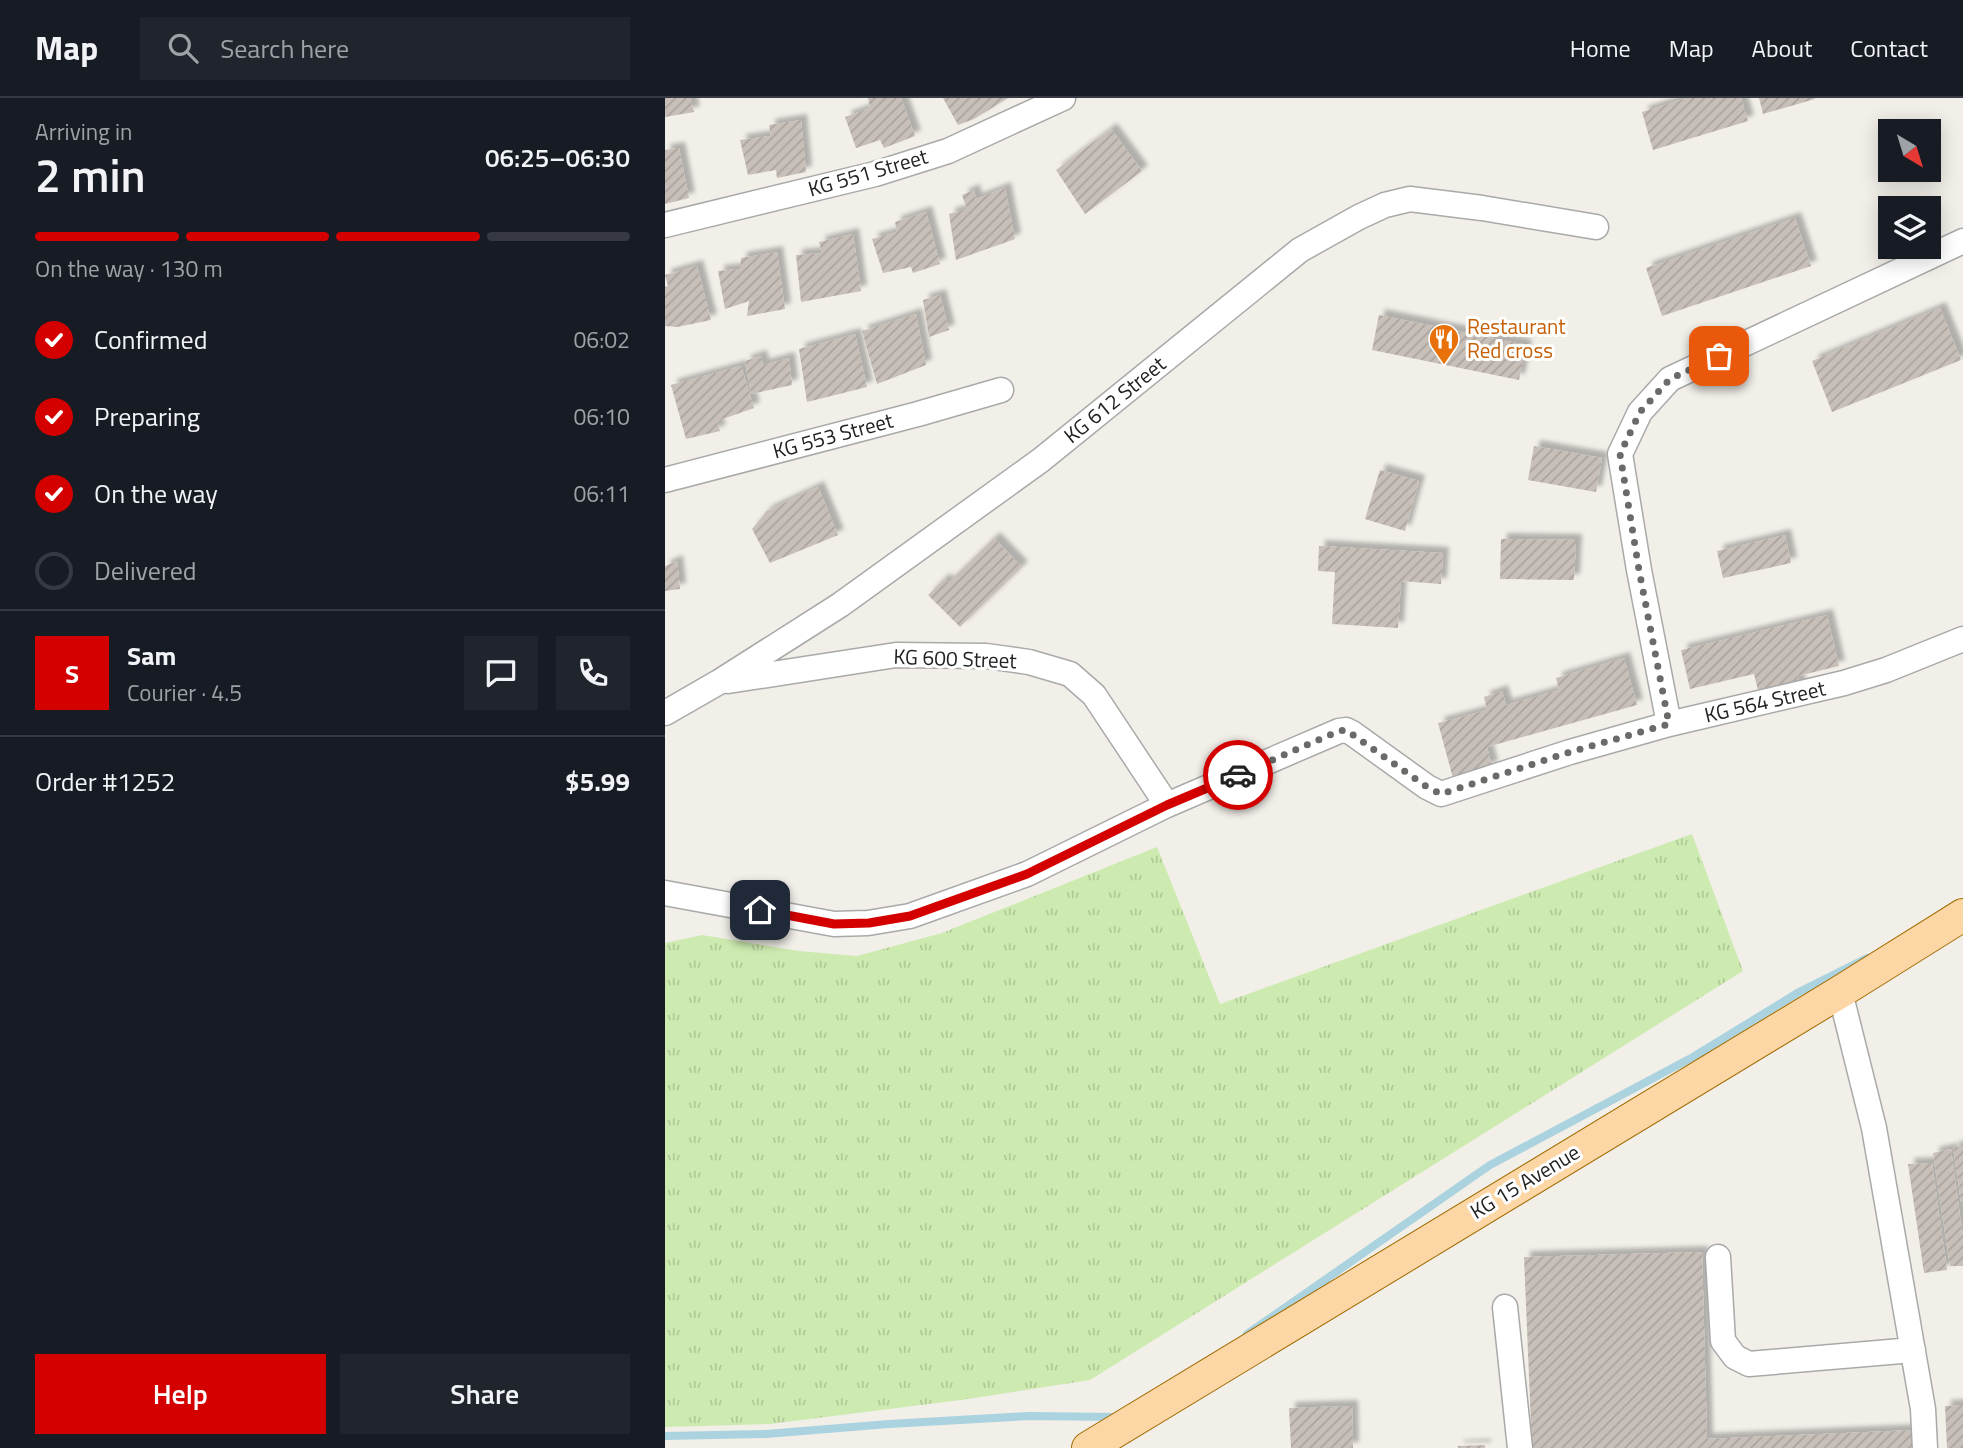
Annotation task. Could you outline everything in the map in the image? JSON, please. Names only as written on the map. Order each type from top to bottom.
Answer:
[{"type":"main road","name":"KG 15 Avenue","points":[[1088,1448],[1963,915]]},
{"type":"street","name":"KG 551 Street","points":[[665,225],[875,174],[924,159],[948,151],[1063,98]]},
{"type":"street","name":"KG 612 Street","points":[[665,713],[840,605],[1041,460],[1300,250],[1359,217],[1385,205],[1410,199],[1596,227]]},
{"type":"street","points":[[1669,724],[1620,454],[1640,412],[1670,379],[1963,241]]},
{"type":"street","name":"KG 553 Street","points":[[665,480],[1001,390]]},
{"type":"street","name":"KG 564 Street","points":[[665,893],[834,924],[869,923],[910,916],[1027,874],[1167,805],[1339,731],[1352,733],[1427,787],[1441,794],[1570,752],[1669,724],[1844,683],[1886,670],[1963,639]]},
{"type":"street","name":"KG 600 Street","points":[[719,682],[896,655],[986,656],[1029,662],[1070,674],[1094,695],[1167,805]]},
{"type":"street","points":[[1840,992],[1874,1128],[1923,1409],[1925,1448]]},
{"type":"street","points":[[1718,1257],[1723,1341],[1735,1357],[1749,1364],[1913,1350]]},
{"type":"street","points":[[1505,1307],[1520,1448]]},
{"type":"green space","points":[[1692,834],[1743,971],[1090,1380],[961,1400],[770,1424],[665,1427],[665,943],[702,935],[799,951],[857,956],[942,933],[1157,847],[1220,1004]]},
{"type":"building","points":[[665,98],[690,98],[694,112],[665,117]]},
{"type":"building","points":[[868,98],[901,98],[915,136],[884,148],[880,140],[856,148],[845,117],[870,108]]},
{"type":"building","points":[[943,98],[1008,98],[974,119],[958,125]]},
{"type":"building","points":[[1687,98],[1741,98],[1748,121],[1653,150],[1642,112]]},
{"type":"building","points":[[1759,98],[1815,98],[1815,99],[1763,114]]},
{"type":"building","points":[[801,120],[806,172],[777,178],[776,170],[748,175],[740,140],[771,136],[769,125]]},
{"type":"building","points":[[1111,129],[1142,171],[1085,214],[1056,170]]},
{"type":"building","points":[[679,148],[689,198],[665,204],[665,150]]},
{"type":"building","points":[[1005,188],[1015,239],[956,260],[949,214],[967,209],[962,195],[974,190],[976,199]]},
{"type":"building","points":[[926,212],[940,264],[913,273],[911,267],[883,273],[872,239],[897,232],[895,222]]},
{"type":"building","points":[[1795,218],[1811,266],[1662,316],[1646,268]]},
{"type":"building","points":[[853,234],[861,291],[801,302],[796,255],[822,253],[819,242]]},
{"type":"building","points":[[777,252],[785,309],[747,316],[749,301],[725,309],[718,271],[740,269],[741,258]]},
{"type":"building","points":[[697,266],[711,320],[677,327],[665,326],[665,287],[668,286],[665,275]]},
{"type":"building","points":[[940,295],[949,330],[929,337],[923,300]]},
{"type":"building","points":[[1940,308],[1961,360],[1832,412],[1812,361]]},
{"type":"building","points":[[916,314],[926,365],[877,384],[862,331]]},
{"type":"building","points":[[1379,315],[1526,345],[1519,380],[1372,350]]},
{"type":"building","points":[[855,334],[867,387],[807,402],[799,349]]},
{"type":"building","points":[[761,356],[763,365],[789,358],[792,385],[751,394],[745,361]]},
{"type":"building","points":[[741,366],[754,408],[717,421],[720,431],[686,439],[671,385]]},
{"type":"building","points":[[1534,446],[1602,458],[1596,492],[1528,480]]},
{"type":"building","points":[[1380,470],[1419,481],[1405,531],[1365,519]]},
{"type":"building","points":[[818,487],[838,535],[770,563],[752,529],[767,511]]},
{"type":"building","points":[[1785,535],[1791,563],[1723,578],[1717,551]]},
{"type":"building","points":[[994,538],[1022,567],[960,627],[928,595],[944,579],[948,583]]},
{"type":"building","points":[[1501,539],[1576,540],[1574,580],[1500,579]]},
{"type":"building","points":[[1319,546],[1443,553],[1441,584],[1401,581],[1398,628],[1332,624],[1335,572],[1318,571]]},
{"type":"building","points":[[677,561],[680,589],[665,591],[665,566]]},
{"type":"building","points":[[1827,615],[1839,666],[1798,676],[1800,688],[1760,698],[1754,674],[1690,689],[1681,650]]},
{"type":"building","points":[[1624,658],[1637,705],[1487,747],[1492,767],[1453,778],[1438,723],[1487,710],[1484,697],[1502,691],[1506,705],[1559,690],[1556,678]]},
{"type":"building","points":[[1953,1147],[1963,1147],[1963,1202],[1961,1202]]},
{"type":"building","points":[[1951,1149],[1963,1237],[1963,1266],[1950,1266],[1933,1153]]},
{"type":"building","points":[[1932,1163],[1947,1270],[1924,1273],[1908,1164]]},
{"type":"building","points":[[1702,1252],[1707,1439],[1914,1430],[1915,1448],[1532,1448],[1524,1257]]},
{"type":"building","points":[[1963,1405],[1963,1448],[1947,1448],[1945,1406]]},
{"type":"building","points":[[1352,1406],[1353,1448],[1291,1448],[1289,1408]]},
{"type":"building","points":[[1485,1445],[1485,1448],[1458,1448],[1458,1446]]},
{"type":"waterway","points":[[1247,1334],[1490,1165],[1693,1057],[1799,992],[1867,958]]},
{"type":"waterway","points":[[665,1436],[766,1434],[1029,1416],[1116,1417]]},
{"type":"way so far","points":[[1238,775],[1346,730],[1441,794],[1570,752],[1669,724],[1620,454],[1640,412],[1670,379],[1719,356]]},
{"type":"place","name":"Restaurant Red cross","points":[[1444,366]]},
{"type":"route","points":[[760,910],[834,924],[869,923],[910,916],[1027,874],[1167,805],[1238,775]]}]
